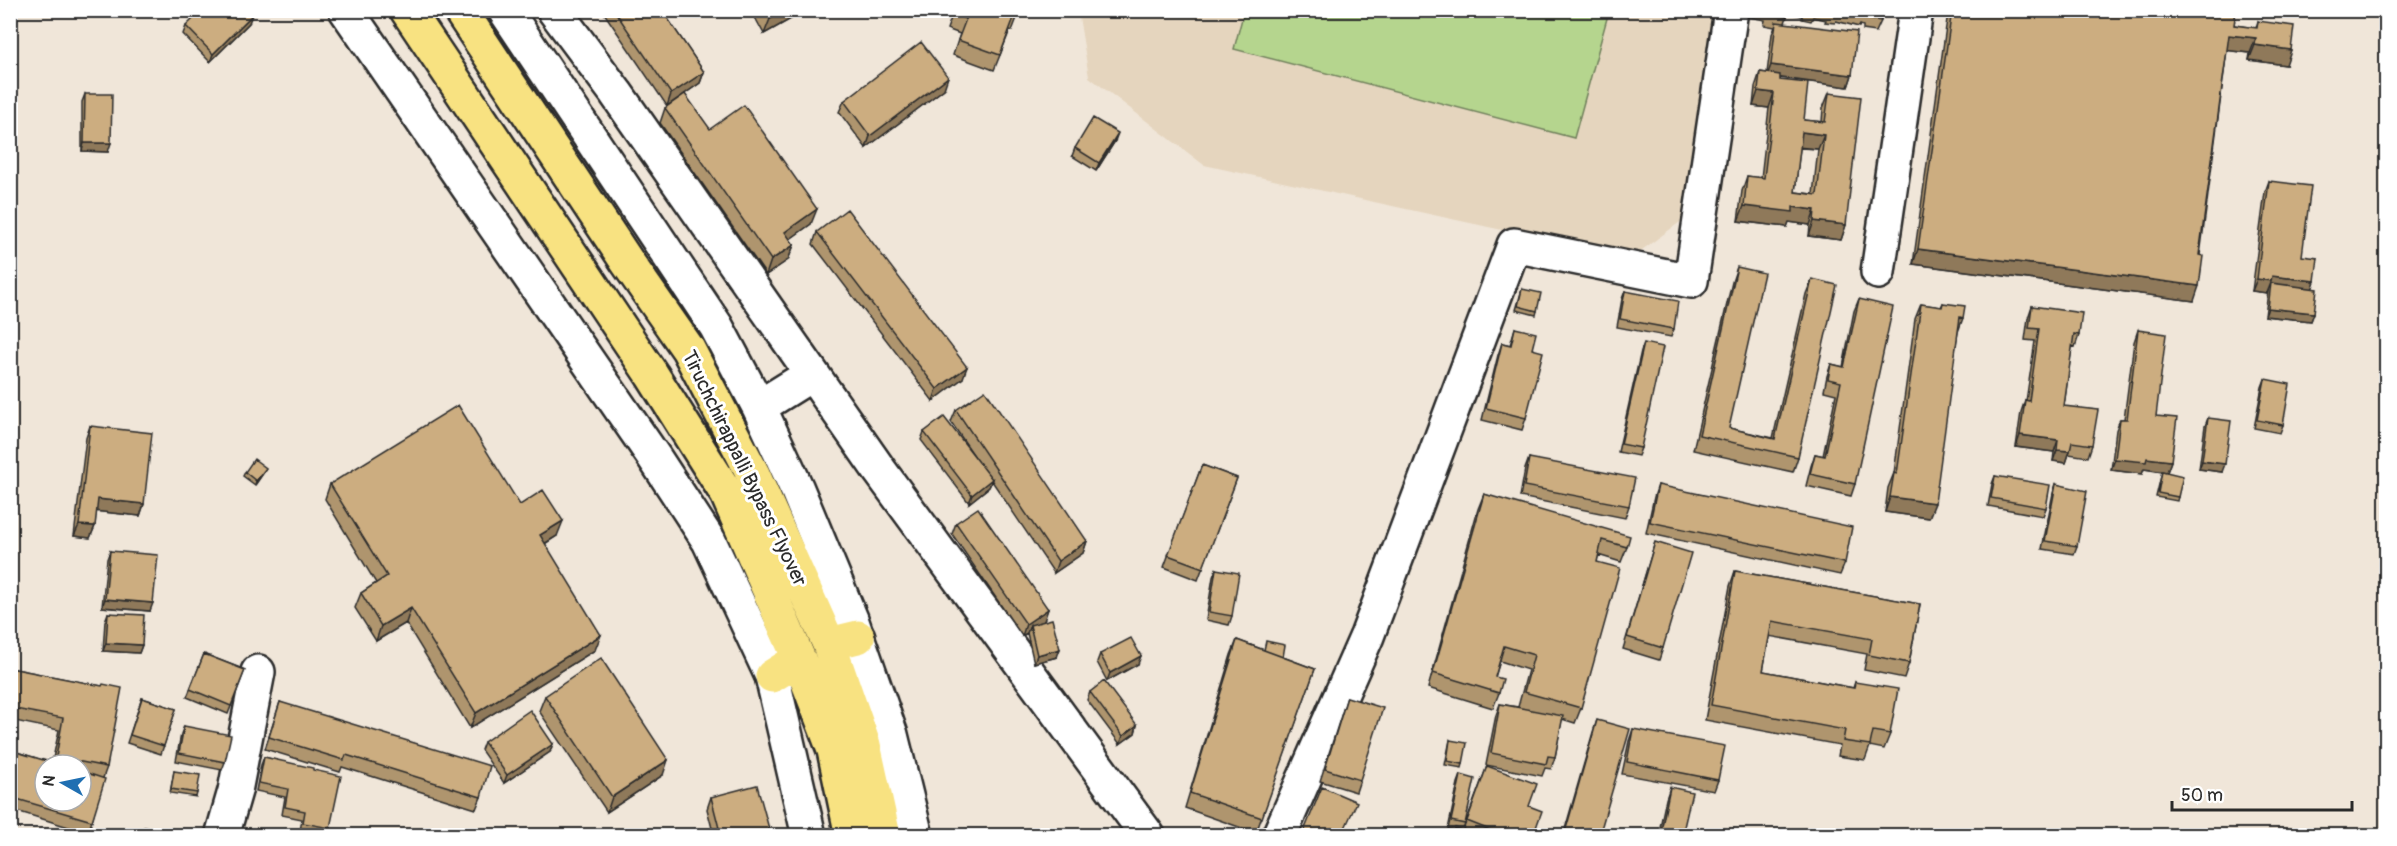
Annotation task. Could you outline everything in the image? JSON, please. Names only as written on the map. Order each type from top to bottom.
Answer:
[{"type":"highway","name":"Tiruchchirappalli Bypass Flyover","points":[[407,10],[652,375],[727,494],[786,667],[849,748],[884,836]]},
{"type":"highway","name":"Tiruchchirappalli Bypass Flyover","points":[[460,10],[688,349],[843,640],[849,748]]},
{"type":"highway","points":[[849,748],[852,836]]},
{"type":"street","points":[[346,10],[647,447],[703,532],[786,667],[809,836]]},
{"type":"street","points":[[505,10],[716,326],[759,407],[797,489],[843,640],[891,735],[916,836]]},
{"type":"street","points":[[554,10],[616,93],[880,471],[1148,836]]},
{"type":"street","points":[[1279,836],[1367,636],[1514,245],[1691,281],[1731,10]]},
{"type":"street","points":[[1878,272],[1916,10]]},
{"type":"street","points":[[759,407],[812,374]]},
{"type":"street","points":[[222,836],[235,791],[258,672]]},
{"type":"shaded area","points":[[1078,11],[1718,11],[1691,214],[1631,258],[1204,165],[1089,77]]},
{"type":"green space","points":[[1244,10],[1609,11],[1574,138],[1234,49]]},
{"type":"building","points":[[202,10],[248,10],[252,15],[213,54],[186,26]]},
{"type":"building","points":[[614,10],[662,10],[704,72],[671,94]]},
{"type":"building","points":[[765,10],[785,10],[770,19]]},
{"type":"building","points":[[954,10],[1020,10],[1018,16],[1015,15],[1000,55],[958,40],[966,19],[953,14]]},
{"type":"building","points":[[1769,10],[1789,10],[1787,17],[1769,14]]},
{"type":"building","points":[[1844,10],[1882,10],[1881,21],[1867,19],[1868,14],[1864,13],[1864,16]]},
{"type":"building","points":[[1952,10],[2236,10],[2234,25],[2257,28],[2258,21],[2294,26],[2291,50],[2255,45],[2256,38],[2229,35],[2199,255],[2203,256],[2199,286],[1918,249]]},
{"type":"building","points":[[1776,22],[1857,32],[1852,75],[1771,65]]},
{"type":"building","points":[[921,42],[948,77],[870,136],[844,101]]},
{"type":"building","points":[[1760,72],[1780,75],[1780,80],[1808,83],[1804,120],[1825,122],[1829,93],[1861,97],[1846,225],[1814,221],[1815,210],[1793,207],[1793,212],[1744,206],[1747,176],[1764,178],[1774,93],[1758,91]],"holes":[[[1802,132],[1824,135],[1817,195],[1795,192]]]},
{"type":"building","points":[[85,94],[112,94],[111,143],[84,143]]},
{"type":"building","points":[[685,94],[710,129],[744,105],[817,209],[785,232],[794,245],[771,260],[665,108]]},
{"type":"building","points":[[1093,118],[1118,133],[1099,163],[1075,148]]},
{"type":"building","points":[[2269,181],[2311,186],[2302,256],[2318,258],[2315,281],[2272,276],[2271,281],[2257,279]]},
{"type":"building","points":[[847,209],[967,367],[937,389],[817,232]]},
{"type":"building","points":[[1737,267],[1764,273],[1729,428],[1775,439],[1812,279],[1837,285],[1798,457],[1699,435]]},
{"type":"building","points":[[2271,283],[2317,289],[2314,313],[2268,308]]},
{"type":"building","points":[[1522,289],[1541,293],[1537,311],[1518,306]]},
{"type":"building","points":[[1625,291],[1678,301],[1674,329],[1620,319]]},
{"type":"building","points":[[1859,299],[1893,307],[1855,484],[1810,474],[1815,454],[1825,456],[1841,382],[1828,379],[1831,364],[1844,367]]},
{"type":"building","points":[[1943,303],[1965,306],[1963,318],[1960,317],[1935,503],[1890,497],[1894,473],[1897,474],[1921,304],[1942,307]]},
{"type":"building","points":[[2032,306],[2082,313],[2079,335],[2074,334],[2064,406],[2098,410],[2092,445],[2072,442],[2070,451],[2057,450],[2058,440],[2020,435],[2025,400],[2029,401],[2039,329],[2029,328]]},
{"type":"building","points":[[1515,328],[1536,333],[1532,349],[1543,352],[1526,418],[1486,408],[1502,343],[1511,345]]},
{"type":"building","points":[[2138,330],[2166,334],[2156,416],[2177,418],[2171,461],[2147,458],[2146,462],[2115,459],[2120,419],[2127,419]]},
{"type":"building","points":[[1644,343],[1663,347],[1641,448],[1621,444]]},
{"type":"building","points":[[2265,379],[2290,384],[2283,425],[2257,420]]},
{"type":"building","points":[[985,390],[1087,541],[1058,561],[956,410]]},
{"type":"building","points":[[458,405],[520,505],[543,490],[563,521],[540,535],[601,635],[476,713],[411,608],[381,626],[361,593],[387,576],[330,484]]},
{"type":"building","points":[[944,417],[992,479],[972,495],[924,432]]},
{"type":"building","points":[[2208,418],[2231,421],[2225,464],[2202,461]]},
{"type":"building","points":[[90,426],[152,433],[144,504],[98,499],[95,526],[79,525]]},
{"type":"building","points":[[1529,458],[1635,478],[1629,506],[1524,486]]},
{"type":"building","points":[[254,459],[266,468],[256,481],[245,472]]},
{"type":"building","points":[[1202,465],[1237,478],[1203,568],[1168,555]]},
{"type":"building","points":[[2162,471],[2183,476],[2178,497],[2158,493]]},
{"type":"building","points":[[1995,476],[2050,485],[2046,508],[1991,498]]},
{"type":"building","points":[[2056,484],[2087,491],[2077,546],[2045,541]]},
{"type":"building","points":[[1658,485],[1852,527],[1845,563],[1650,522]]},
{"type":"building","points":[[1484,494],[1630,536],[1627,547],[1602,540],[1597,562],[1620,568],[1581,708],[1524,692],[1534,655],[1504,646],[1495,677],[1503,679],[1499,693],[1433,673]]},
{"type":"building","points":[[978,508],[1048,609],[1026,624],[956,523]]},
{"type":"building","points":[[1655,542],[1691,553],[1663,648],[1627,637]]},
{"type":"building","points":[[110,551],[158,555],[153,603],[105,599]]},
{"type":"building","points":[[1216,569],[1239,573],[1232,616],[1209,612]]},
{"type":"building","points":[[1735,571],[1920,604],[1909,663],[1869,655],[1872,639],[1772,621],[1763,671],[1854,688],[1855,682],[1898,689],[1890,734],[1873,731],[1870,745],[1843,741],[1845,730],[1711,705]]},
{"type":"building","points":[[108,613],[144,615],[142,645],[106,643]]},
{"type":"building","points":[[1052,619],[1060,649],[1037,655],[1030,625]]},
{"type":"building","points":[[1131,638],[1141,656],[1110,673],[1100,654]]},
{"type":"building","points":[[1237,640],[1315,669],[1262,818],[1190,793]]},
{"type":"building","points":[[1266,641],[1285,645],[1283,657],[1264,650]]},
{"type":"building","points":[[204,654],[245,670],[231,706],[190,689]]},
{"type":"building","points":[[601,658],[668,760],[612,797],[545,696]]},
{"type":"building","points":[[10,668],[122,688],[107,767],[93,764],[93,753],[57,753],[63,718],[10,708]]},
{"type":"building","points":[[1104,681],[1137,725],[1123,736],[1090,692]]},
{"type":"building","points":[[1347,697],[1383,708],[1360,780],[1325,769]]},
{"type":"building","points":[[142,698],[176,709],[164,746],[130,735]]},
{"type":"building","points":[[280,702],[490,766],[481,797],[346,755],[344,760],[269,737]]},
{"type":"building","points":[[1500,704],[1563,716],[1555,757],[1548,756],[1546,764],[1491,753]]},
{"type":"building","points":[[530,710],[553,744],[507,775],[484,742]]},
{"type":"building","points":[[1597,720],[1630,729],[1599,836],[1564,836]]},
{"type":"building","points":[[184,726],[231,735],[225,762],[179,753]]},
{"type":"building","points":[[1633,729],[1725,746],[1718,780],[1627,762]]},
{"type":"building","points":[[1450,740],[1467,743],[1463,764],[1447,761]]},
{"type":"building","points":[[10,750],[33,757],[33,804],[10,797]]},
{"type":"building","points":[[264,757],[341,776],[330,828],[303,823],[305,811],[285,807],[288,789],[259,783]]},
{"type":"building","points":[[1487,766],[1537,784],[1529,806],[1542,811],[1533,836],[1505,836],[1467,821]]},
{"type":"building","points":[[174,771],[200,775],[197,793],[171,789]]},
{"type":"building","points":[[93,775],[105,779],[92,821],[65,813],[93,813]]},
{"type":"building","points":[[1461,775],[1475,779],[1465,824],[1451,821]]},
{"type":"building","points":[[757,785],[771,836],[721,836],[711,797]]},
{"type":"building","points":[[1322,787],[1357,802],[1345,828],[1363,836],[1302,836]]},
{"type":"building","points":[[1670,787],[1692,792],[1682,836],[1660,836]]},
{"type":"building","points":[[144,827],[174,832],[174,836],[142,836]]},
{"type":"building","points":[[1455,828],[1483,836],[1454,836]]},
{"type":"building","points":[[57,832],[89,836],[57,836]]},
{"type":"building","points":[[176,832],[193,836],[176,836]]}]
